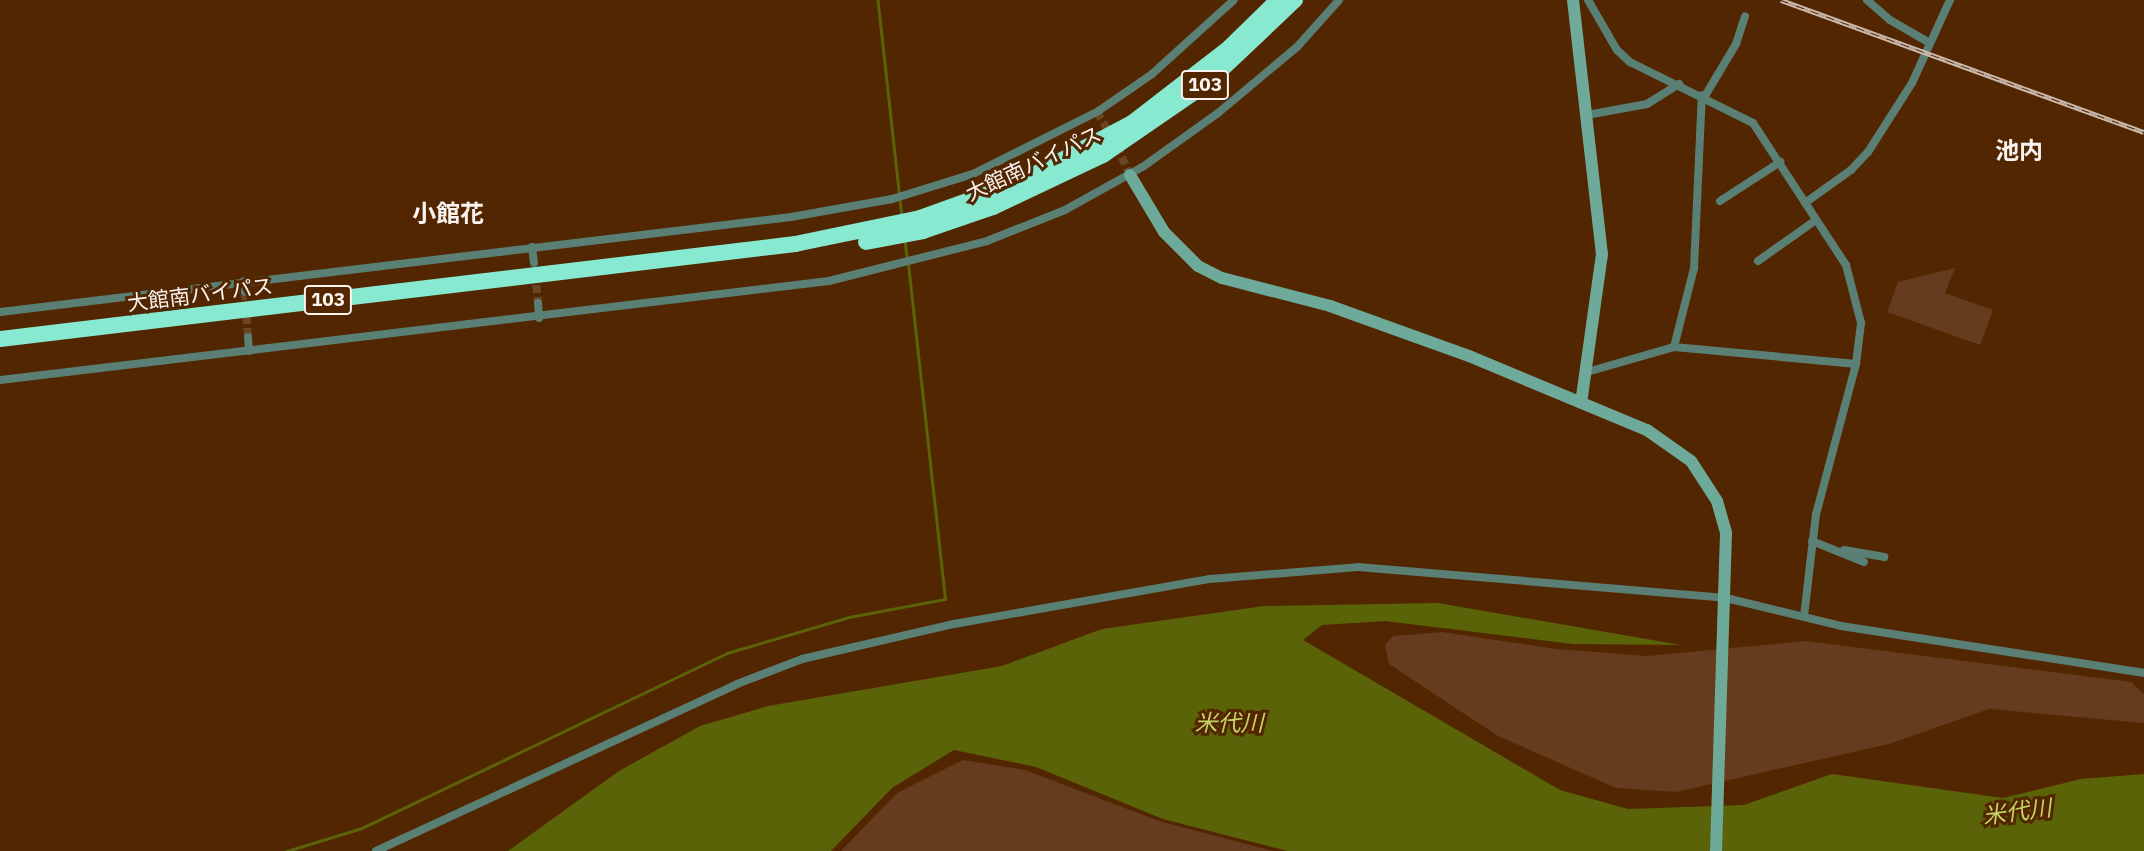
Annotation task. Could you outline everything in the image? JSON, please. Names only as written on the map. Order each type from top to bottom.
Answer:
[{"type":"highway","name":"大館南バイパス","points":[[921,225],[1020,182],[1132,122],[1229,48],[1278,0]]},
{"type":"highway","name":"大館南バイパス","points":[[0,339],[878,235],[921,225],[1029,193],[1139,133],[1240,55],[1295,0]]},
{"type":"street","points":[[0,312],[791,217],[894,199],[973,174],[1097,112],[1152,74],[1234,0]]},
{"type":"street","points":[[0,380],[539,318],[829,281],[914,262],[1029,226],[1130,175],[1218,113],[1297,47],[1339,0]]},
{"type":"street","points":[[1574,0],[1602,254],[1581,403]]},
{"type":"street","points":[[1588,0],[1623,56],[1753,124],[1846,265],[1861,323],[1856,364],[1812,541],[1804,617]]},
{"type":"street","points":[[1867,0],[1890,20],[1927,42]]},
{"type":"street","points":[[1805,204],[1852,170],[1868,152],[1912,83],[1927,42],[1950,0]]},
{"type":"street","points":[[1674,347],[1694,268],[1704,96],[1736,44],[1745,16]]},
{"type":"street","points":[[1587,115],[1647,104],[1679,84]]},
{"type":"street","points":[[1720,201],[1780,162]]},
{"type":"street","points":[[1130,175],[1164,232],[1198,266],[1222,278],[1365,317],[1581,403],[1670,443],[1703,477],[1723,519],[1725,604],[1716,851]]},
{"type":"street","points":[[1758,261],[1816,220]]},
{"type":"street","points":[[532,247],[534,263]]},
{"type":"street","points":[[244,281],[245,292]]},
{"type":"street","points":[[538,303],[539,318]]},
{"type":"street","points":[[248,337],[249,351]]},
{"type":"street","points":[[1587,372],[1674,347],[1856,364]]},
{"type":"street","points":[[1812,541],[1884,557]]},
{"type":"street","points":[[1843,550],[1864,562]]},
{"type":"street","points":[[376,851],[737,684],[847,645],[1210,579],[1358,567],[1725,604],[1866,631],[2144,673]]},
{"type":"shaded area","points":[[1955,268],[1945,293],[1993,310],[1980,345],[1887,312],[1898,282]]},
{"type":"shaded area","points":[[1442,632],[1556,649],[1647,656],[1806,641],[2131,682],[2144,694],[2144,723],[1989,709],[1889,744],[1676,792],[1616,788],[1498,736],[1389,664],[1385,645],[1393,636]]},
{"type":"shaded area","points":[[963,760],[1025,770],[1159,821],[1273,851],[841,851],[897,793]]},
{"type":"water","name":"米代川","points":[[1438,603],[1681,645],[1573,644],[1385,621],[1322,625],[1303,640],[1560,790],[1628,809],[1744,805],[1832,774],[2003,798],[2081,779],[2144,774],[2144,851],[1288,851],[1163,819],[1036,767],[954,750],[892,788],[831,851],[508,851],[619,771],[700,726],[768,706],[1002,666],[1102,629],[1264,606]]},
{"type":"waterway","points":[[878,0],[902,216]]},
{"type":"waterway","points":[[905,240],[907,257]]},
{"type":"waterway","points":[[287,851],[362,828],[727,653],[849,617],[945,599],[908,264]]},
{"type":"tunnel","points":[[1097,112],[1110,134]]},
{"type":"tunnel","points":[[1117,146],[1130,175]]},
{"type":"tunnel","points":[[535,273],[538,303]]},
{"type":"tunnel","points":[[245,292],[248,337]]},
{"type":"railway","points":[[1781,0],[2144,132]]},
{"type":"district","name":"池内","points":[[2019,151]]},
{"type":"district","name":"小館花","points":[[448,214]]}]
